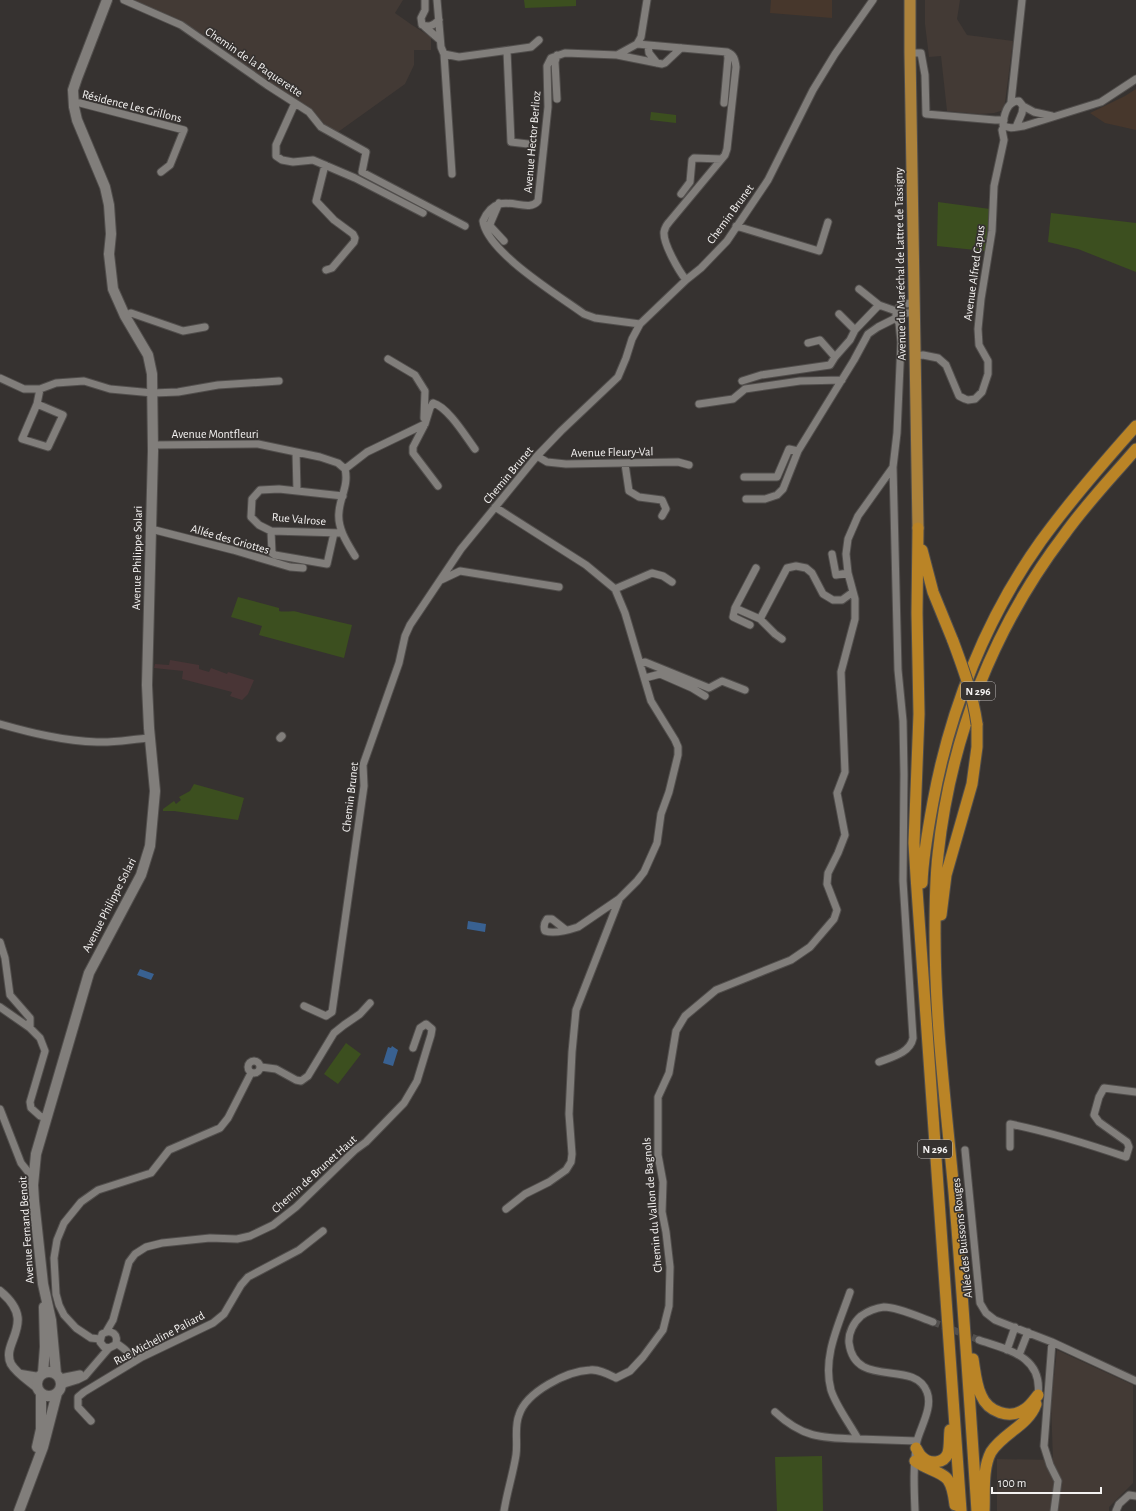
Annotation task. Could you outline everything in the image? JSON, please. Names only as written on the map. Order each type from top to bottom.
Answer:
[{"type":"highway","name":"N 296","points":[[961,1511],[920,936],[924,856],[938,777],[948,736],[962,693],[995,616],[1041,541],[1136,426]]},
{"type":"highway","name":"N 296","points":[[977,1511],[962,1289],[935,978],[935,899],[942,827],[957,757],[966,724],[979,686],[995,648],[1049,556],[1088,504],[1136,448]]},
{"type":"highway","points":[[918,528],[933,592],[953,641],[970,689],[977,724],[977,747],[972,784],[946,875],[935,978]]},
{"type":"highway","points":[[918,528],[917,613],[919,714],[914,843],[920,936]]},
{"type":"highway","name":"N 296","points":[[962,1289],[977,1382],[980,1395],[984,1402],[995,1410],[1007,1414],[1014,1414],[1026,1409],[1038,1395]]},
{"type":"highway","points":[[917,1444],[922,1457],[932,1462],[943,1460],[948,1452],[951,1362]]},
{"type":"highway","points":[[984,1511],[987,1466],[991,1453],[1000,1442],[1032,1412],[1038,1395]]},
{"type":"highway","points":[[915,1461],[927,1469],[944,1476],[948,1480],[953,1493],[956,1511]]},
{"type":"main road","name":"Avenue Philippe Solari","points":[[46,1118],[89,973],[141,875],[148,856],[155,791],[147,685],[153,445],[152,374],[148,355],[125,316],[117,299],[112,280],[109,254],[111,234],[108,197],[77,120],[73,103],[73,90],[107,0]]},
{"type":"main road","name":"Avenue du Maréchal de Lattre de Tassigny","points":[[910,0],[916,53],[914,307],[918,528]]},
{"type":"main road","name":"Avenue Fernand Benoit","points":[[41,1375],[45,1348],[44,1294],[34,1201],[34,1174],[36,1154],[46,1118]]},
{"type":"main road","name":"Avenue Fernand Benoit","points":[[19,1511],[47,1436],[59,1383],[51,1320],[44,1294]]},
{"type":"main road","points":[[48,1372],[59,1383],[50,1396],[39,1391],[37,1382],[41,1375],[48,1372]]},
{"type":"main road","name":"Avenue Fernand Benoit","points":[[25,1496],[41,1429],[39,1391]]},
{"type":"street","name":"Chemin de la Paquerette","points":[[124,0],[181,25],[309,112],[321,127],[366,152],[362,172],[465,226]]},
{"type":"street","points":[[425,0],[425,10],[421,18],[422,25],[440,40]]},
{"type":"street","points":[[437,0],[440,40],[444,54],[452,174]]},
{"type":"street","points":[[644,0],[644,14]]},
{"type":"street","points":[[616,55],[637,44],[641,37],[647,0]]},
{"type":"street","name":"Chemin Brunet","points":[[304,1006],[326,1016],[332,1012],[364,786],[363,765],[399,663],[405,636],[410,625],[461,549],[537,456],[618,377],[632,339],[640,324],[712,257],[727,241],[768,180],[817,84],[835,54],[873,0]]},
{"type":"street","points":[[1004,140],[1002,130],[1011,102],[1014,84],[1022,0]]},
{"type":"street","points":[[422,25],[430,26],[439,20]]},
{"type":"street","points":[[444,54],[459,57],[507,51],[531,47],[539,40]]},
{"type":"street","points":[[637,44],[727,52],[733,55],[736,61],[727,149],[721,159],[670,221],[664,231],[666,241],[678,270],[686,280]]},
{"type":"street","points":[[648,45],[649,53],[657,63]]},
{"type":"street","points":[[557,99],[555,62],[557,55],[565,53],[616,55],[657,63],[666,63],[681,48]]},
{"type":"street","points":[[507,51],[511,142],[528,144]]},
{"type":"street","points":[[724,103],[728,58],[727,52]]},
{"type":"street","points":[[916,53],[925,75],[926,114],[995,120],[1015,127],[1101,102],[1136,79]]},
{"type":"street","name":"Avenue Hector Berlioz","points":[[499,203],[532,205],[538,201],[548,107],[547,66],[551,58],[557,55]]},
{"type":"street","points":[[1004,140],[1015,127],[1022,113],[1021,103],[1014,84]]},
{"type":"street","points":[[1011,102],[1021,103],[1034,112],[1054,116]]},
{"type":"street","name":"Résidence Les Grillons","points":[[73,103],[80,103],[184,130],[170,166],[161,172]]},
{"type":"street","points":[[294,103],[276,145],[276,156],[282,160],[293,162],[313,160],[355,178],[423,213]]},
{"type":"street","name":"Avenue Alfred Capus","points":[[915,356],[923,355],[938,358],[946,365],[959,396],[968,400],[975,399],[982,392],[988,374],[988,361],[979,345],[978,329],[981,299],[992,231],[994,186],[1004,140]]},
{"type":"street","points":[[681,194],[690,182],[692,160],[695,157],[721,159]]},
{"type":"street","points":[[325,165],[316,201],[334,220],[353,234],[355,238],[354,242],[332,268],[326,270]]},
{"type":"street","points":[[499,203],[490,224],[504,241]]},
{"type":"street","points":[[499,203],[493,206],[485,216],[483,221],[484,228],[488,235],[511,260],[584,314],[595,318],[640,324]]},
{"type":"street","points":[[736,226],[819,251],[828,222]]},
{"type":"street","points":[[858,290],[879,305],[896,314],[903,313],[914,307]]},
{"type":"street","points":[[742,381],[760,376],[830,365],[835,356],[850,340],[855,330],[879,305]]},
{"type":"street","points":[[746,499],[765,499],[777,495],[783,489],[798,451],[842,380],[868,334],[896,314],[901,305],[914,307]]},
{"type":"street","points":[[125,316],[131,313],[183,331],[205,327]]},
{"type":"street","points":[[839,314],[855,330]]},
{"type":"street","name":"Chemin du Vallon de Bagnols","points":[[504,1511],[516,1454],[518,1416],[526,1400],[569,1373],[591,1369],[616,1378],[630,1372],[664,1330],[670,1306],[670,1267],[662,1212],[663,1182],[658,1155],[658,1096],[670,1073],[676,1031],[685,1016],[716,990],[791,960],[810,947],[834,919],[836,910],[827,884],[828,873],[845,835],[837,793],[845,772],[841,672],[855,619],[855,599],[848,573],[846,554],[848,539],[858,516],[893,467],[897,432],[901,342],[899,323],[896,314]]},
{"type":"street","points":[[808,344],[820,340],[835,356]]},
{"type":"street","points":[[388,359],[415,376],[425,391],[423,414],[425,424]]},
{"type":"street","points":[[0,378],[24,389],[40,389],[56,383],[84,381],[110,389],[153,393],[178,392],[218,385],[279,381]]},
{"type":"street","points":[[699,404],[733,399],[745,389],[800,382],[842,380]]},
{"type":"street","points":[[37,404],[63,415],[48,448],[22,439],[37,404],[40,389]]},
{"type":"street","points":[[438,486],[413,453],[413,447],[425,424],[433,403],[438,405],[447,413],[475,449]]},
{"type":"street","points":[[272,531],[272,553],[275,555],[327,564],[338,533],[338,512],[346,484],[345,469],[367,452],[425,424]]},
{"type":"street","name":"Avenue Montfleuri","points":[[153,445],[258,444],[320,457],[338,463],[345,469]]},
{"type":"street","points":[[744,477],[777,477],[789,449],[798,451]]},
{"type":"street","points":[[296,452],[297,491]]},
{"type":"street","name":"Avenue Fleury-Val","points":[[537,456],[547,462],[566,464],[678,462],[689,465]]},
{"type":"street","points":[[625,464],[629,490],[639,497],[662,500],[666,509],[662,516]]},
{"type":"street","points":[[879,1062],[902,1053],[910,1046],[913,1038],[903,881],[903,721],[898,670],[893,467]]},
{"type":"street","name":"Rue Valrose","points":[[338,533],[272,531],[260,525],[251,517],[252,499],[260,490],[279,489],[343,496]]},
{"type":"street","points":[[495,507],[586,565],[615,589],[625,613],[651,701],[678,747],[678,755],[669,792],[661,814],[657,844],[650,861],[637,881],[619,899],[578,927],[566,930]]},
{"type":"street","name":"Allée des Griottes","points":[[151,529],[233,550],[290,568],[303,568]]},
{"type":"street","points":[[338,533],[355,556]]},
{"type":"street","points":[[832,554],[836,575],[848,573]]},
{"type":"street","points":[[760,619],[786,568],[796,566],[806,568],[812,573],[823,594],[833,600],[842,600],[853,592]]},
{"type":"street","points":[[750,625],[733,617],[735,608],[756,568]]},
{"type":"street","points":[[441,580],[460,571],[559,586]]},
{"type":"street","points":[[615,589],[652,573],[663,576],[672,582]]},
{"type":"street","points":[[735,608],[760,619],[782,639]]},
{"type":"street","points":[[641,664],[645,662],[651,664],[709,688],[722,682],[745,690]]},
{"type":"street","points":[[645,678],[660,674],[692,688],[705,696]]},
{"type":"street","points":[[0,724],[56,738],[78,741],[116,742],[150,738]]},
{"type":"street","points":[[506,1209],[525,1194],[549,1182],[566,1170],[571,1162],[572,1154],[569,1114],[576,1010],[619,899]]},
{"type":"street","points":[[0,942],[6,958],[10,995],[30,1018],[30,1028]]},
{"type":"street","points":[[251,1073],[248,1066],[252,1061],[255,1061],[259,1063],[261,1067],[276,1069],[296,1080],[301,1081],[308,1076],[334,1033],[360,1014],[370,1003]]},
{"type":"street","points":[[0,1007],[16,1020],[30,1028],[40,1038],[45,1051],[30,1102],[31,1108],[40,1116],[46,1118]]},
{"type":"street","name":"Chemin de Brunet Haut","points":[[106,1332],[113,1320],[129,1262],[135,1254],[146,1247],[170,1242],[250,1236],[273,1225],[296,1207],[354,1150],[366,1142],[404,1103],[417,1082],[431,1035],[432,1029],[430,1026],[426,1024],[420,1028],[413,1048]]},
{"type":"street","points":[[251,1073],[258,1073],[261,1067]]},
{"type":"street","points":[[116,1344],[113,1347],[104,1344],[91,1338],[76,1328],[64,1315],[59,1305],[56,1294],[54,1258],[57,1240],[64,1223],[81,1202],[98,1190],[151,1173],[169,1150],[220,1128],[228,1118],[251,1073]]},
{"type":"street","points":[[1010,1147],[1010,1124],[1045,1131],[1126,1157],[1129,1147],[1127,1142],[1099,1122],[1094,1115],[1099,1097],[1104,1088],[1136,1092]]},
{"type":"street","points":[[0,1109],[22,1163],[28,1173],[34,1174]]},
{"type":"street","name":"Allée des Buissons Rouges","points":[[965,1150],[968,1194],[980,1303],[982,1308],[990,1317],[1052,1342],[1136,1381]]},
{"type":"street","name":"Rue Micheline Paliard","points":[[91,1421],[78,1407],[78,1397],[134,1362],[213,1323],[224,1314],[241,1285],[248,1277],[299,1250],[323,1231]]},
{"type":"street","points":[[0,1291],[10,1300],[17,1315],[17,1329],[10,1346],[9,1359],[16,1371],[39,1391]]},
{"type":"street","points":[[850,1292],[832,1344],[828,1370],[831,1390],[858,1439]]},
{"type":"street","points":[[915,1511],[915,1461],[917,1444],[929,1403],[929,1397],[925,1387],[920,1381],[912,1376],[880,1372],[867,1368],[860,1363],[854,1356],[850,1347],[849,1339],[853,1326],[859,1318],[874,1309],[890,1308],[933,1322]]},
{"type":"street","name":"Chemin de Brunet Haut","points":[[113,1320],[114,1334]]},
{"type":"street","points":[[1007,1350],[1015,1327]]},
{"type":"street","points":[[59,1383],[82,1378],[99,1360],[104,1344],[102,1334],[111,1332],[114,1334],[116,1344]]},
{"type":"street","points":[[1019,1355],[1028,1332]]},
{"type":"street","points":[[979,1340],[1019,1355],[1033,1366],[1039,1386],[1038,1395]]},
{"type":"street","points":[[1052,1342],[1044,1446],[1050,1465],[1058,1481],[1054,1511]]},
{"type":"street","points":[[116,1344],[124,1348],[130,1354],[134,1362]]},
{"type":"street","points":[[20,1374],[41,1375]]},
{"type":"street","points":[[775,1412],[784,1421],[813,1436],[917,1444]]},
{"type":"street","points":[[1116,1511],[1119,1504],[1129,1495],[1136,1496]]},
{"type":"shaded area","points":[[132,0],[403,0],[395,13],[431,37],[431,50],[414,50],[414,65],[405,84],[338,132],[325,125],[314,113],[267,81],[218,44],[186,24]]},
{"type":"shaded area","points":[[771,0],[832,0],[832,18],[770,13]]},
{"type":"shaded area","points":[[925,0],[960,0],[957,19],[967,35],[1013,41],[1004,110],[994,113],[980,114],[947,111],[941,56],[929,57],[925,24]]},
{"type":"shaded area","points":[[1136,89],[1136,130],[1105,123],[1090,113],[1125,96]]},
{"type":"shaded area","points":[[170,660],[199,665],[199,669],[209,672],[211,668],[227,674],[228,672],[254,680],[248,694],[242,700],[230,696],[232,692],[182,679],[183,671],[154,668],[155,664],[169,665]]},
{"type":"shaded area","points":[[1057,1350],[1133,1385],[1133,1483],[1109,1507],[1109,1511],[997,1511],[997,1459],[1053,1460],[1051,1404]]},
{"type":"green space","points":[[524,0],[576,0],[576,6],[525,8]]},
{"type":"green space","points":[[651,112],[676,115],[676,123],[650,120]]},
{"type":"green space","points":[[938,202],[990,209],[985,251],[937,246]]},
{"type":"green space","points":[[1051,213],[1136,223],[1136,272],[1078,249],[1048,242]]},
{"type":"green space","points":[[238,597],[279,608],[279,611],[295,611],[352,625],[344,658],[259,635],[262,626],[231,617]]},
{"type":"green space","points":[[194,784],[244,798],[238,820],[174,811],[163,811],[163,809],[174,801],[176,804],[181,800],[179,797],[190,791]]},
{"type":"green space","points":[[346,1043],[361,1054],[338,1084],[324,1074]]},
{"type":"green space","points":[[822,1456],[823,1511],[777,1511],[775,1457]]},
{"type":"water","points":[[468,921],[486,924],[485,932],[467,929]]},
{"type":"water","points":[[140,969],[154,974],[151,980],[137,975]]},
{"type":"water","points":[[392,1046],[398,1050],[393,1066],[383,1063],[388,1047],[391,1048]]},
{"type":"tunnel","points":[[933,1322],[979,1340]]}]
